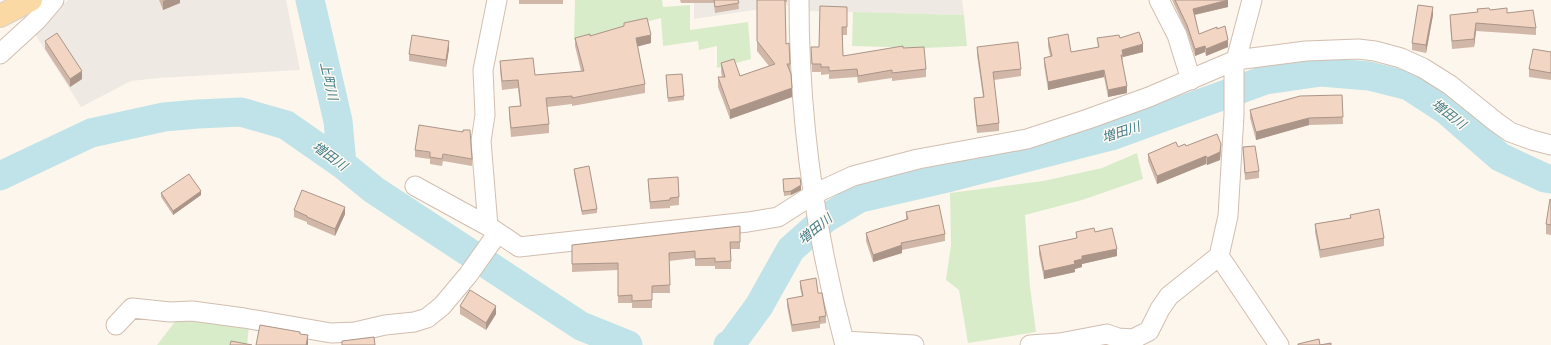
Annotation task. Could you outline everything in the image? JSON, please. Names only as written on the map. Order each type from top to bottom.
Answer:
[{"type":"main road","points":[[0,16],[31,0]]},
{"type":"street","points":[[0,54],[37,20],[54,0]]},
{"type":"street","points":[[116,325],[132,308],[170,312],[192,311],[244,318],[331,333],[355,332],[385,325],[414,322],[427,318],[442,306],[468,275],[492,234],[482,142],[485,115],[482,70],[497,0]]},
{"type":"street","points":[[799,0],[802,80],[815,199],[822,249],[834,308],[844,343],[914,345]]},
{"type":"street","points":[[1159,0],[1177,35],[1191,80]]},
{"type":"street","points":[[1030,345],[1060,343],[1107,334],[1118,338],[1133,339],[1149,331],[1160,309],[1169,296],[1219,256],[1228,216],[1234,115],[1235,64],[1252,0]]},
{"type":"street","points":[[416,186],[492,234],[518,248],[748,222],[778,217],[815,199],[853,176],[918,159],[1027,139],[1088,119],[1235,64],[1276,54],[1337,49],[1364,50],[1401,58],[1423,68],[1450,85],[1510,132],[1551,145]]},
{"type":"street","points":[[1219,256],[1279,345]]},
{"type":"shaded area","points":[[68,0],[286,0],[300,70],[131,81],[81,107],[33,31]]},
{"type":"shaded area","points":[[694,0],[788,0],[788,5],[694,19]]},
{"type":"shaded area","points":[[807,0],[962,0],[964,15],[807,11]]},
{"type":"green space","points":[[575,0],[662,0],[663,7],[690,5],[690,30],[748,22],[751,59],[717,68],[717,46],[699,50],[698,41],[663,46],[661,18],[574,40]]},
{"type":"green space","points":[[853,12],[964,15],[967,46],[925,48],[852,46]]},
{"type":"green space","points":[[1137,153],[1143,179],[1082,200],[1025,215],[1030,287],[1036,332],[968,343],[959,290],[946,280],[951,245],[950,193],[1043,181],[1102,168]]},
{"type":"green space","points":[[181,314],[249,325],[247,345],[157,345]]},
{"type":"building","points":[[714,0],[738,0],[739,3],[715,7]]},
{"type":"building","points":[[757,0],[785,0],[786,44],[789,43],[790,64],[787,64],[791,74],[792,88],[730,110],[718,77],[725,77],[721,63],[734,59],[740,76],[775,64],[757,41]]},
{"type":"building","points":[[1175,0],[1228,0],[1193,9],[1199,34],[1217,27],[1217,29],[1225,26],[1228,40],[1206,49],[1205,46],[1195,49],[1187,25]]},
{"type":"building","points":[[1418,5],[1433,7],[1426,45],[1412,43]]},
{"type":"building","points":[[820,6],[847,7],[847,27],[842,27],[843,56],[903,46],[903,48],[924,47],[926,69],[892,73],[892,70],[858,76],[857,69],[829,71],[829,67],[821,67],[821,64],[812,64],[811,47],[819,47]]},
{"type":"building","points":[[1489,8],[1490,10],[1507,8],[1507,13],[1533,10],[1536,28],[1476,23],[1474,39],[1452,41],[1450,15],[1478,12],[1477,9]]},
{"type":"building","points":[[647,18],[651,35],[636,38],[645,84],[572,98],[572,96],[546,98],[549,124],[511,128],[509,107],[521,106],[518,80],[502,81],[500,61],[533,58],[535,75],[584,71],[575,38],[590,34],[590,36],[624,26],[624,23]]},
{"type":"building","points":[[1139,32],[1143,44],[1122,50],[1123,55],[1121,55],[1127,86],[1108,90],[1104,70],[1048,82],[1044,58],[1052,56],[1048,38],[1068,34],[1071,52],[1099,47],[1097,38],[1119,35],[1120,38]]},
{"type":"building","points":[[57,33],[82,71],[70,79],[45,41]]},
{"type":"building","points":[[412,35],[449,41],[446,60],[409,54]]},
{"type":"building","points":[[1018,42],[1021,69],[993,72],[999,123],[977,126],[974,98],[984,97],[977,47]]},
{"type":"building","points":[[1533,49],[1551,52],[1551,73],[1529,69]]},
{"type":"building","points":[[682,74],[684,96],[668,98],[666,75]]},
{"type":"building","points":[[1342,95],[1343,117],[1309,118],[1256,132],[1250,110],[1300,96]]},
{"type":"building","points":[[419,125],[463,132],[463,130],[470,130],[472,159],[443,154],[442,159],[430,157],[430,152],[415,150]]},
{"type":"building","points":[[1217,134],[1221,144],[1220,152],[1207,158],[1206,156],[1157,176],[1148,154],[1176,142],[1178,147],[1185,144],[1186,146]]},
{"type":"building","points":[[1255,146],[1259,171],[1245,173],[1243,147]]},
{"type":"building","points":[[589,166],[597,209],[582,211],[574,169]]},
{"type":"building","points":[[189,174],[201,191],[173,211],[161,193]]},
{"type":"building","points":[[678,177],[679,197],[670,198],[670,200],[650,202],[648,179]]},
{"type":"building","points":[[800,178],[801,185],[791,191],[784,192],[783,179]]},
{"type":"building","points":[[302,190],[345,207],[335,229],[294,210]]},
{"type":"building","points":[[1550,199],[1551,200],[1551,225],[1546,224]]},
{"type":"building","points":[[939,205],[945,234],[901,243],[902,245],[873,255],[866,233],[908,219],[906,212]]},
{"type":"building","points":[[1379,209],[1384,238],[1320,250],[1315,224],[1351,218],[1350,215]]},
{"type":"building","points":[[740,226],[740,242],[730,242],[731,261],[715,262],[715,258],[695,259],[695,251],[669,253],[670,285],[652,286],[652,300],[632,301],[632,295],[618,296],[618,263],[572,264],[572,245]]},
{"type":"building","points":[[1094,228],[1095,232],[1112,228],[1117,249],[1082,256],[1082,259],[1074,261],[1075,264],[1044,271],[1039,246],[1077,238],[1076,232]]},
{"type":"building","points":[[816,278],[818,293],[822,293],[826,316],[819,317],[820,321],[792,325],[787,299],[803,296],[800,281]]},
{"type":"building","points":[[470,290],[496,306],[486,323],[460,306]]},
{"type":"building","points":[[260,325],[300,332],[300,334],[308,335],[306,345],[256,345]]},
{"type":"building","points":[[374,337],[375,345],[342,345],[342,341]]},
{"type":"building","points":[[1319,339],[1320,345],[1298,345],[1298,344]]},
{"type":"building","points":[[231,341],[252,345],[230,345]]},
{"type":"building","points":[[1331,343],[1331,345],[1320,345]]},
{"type":"waterway","name":"上町川","points":[[310,0],[338,121],[342,164]]},
{"type":"waterway","name":"増田川","points":[[728,345],[731,344],[759,306],[791,249],[826,218],[860,198],[951,177],[1111,136],[1265,80],[1321,72],[1369,76],[1409,86],[1446,110],[1500,157],[1545,178],[1551,179]]},
{"type":"waterway","name":"増田川","points":[[0,176],[91,133],[164,117],[241,112],[286,125],[342,164],[374,190],[581,326],[628,345]]}]
